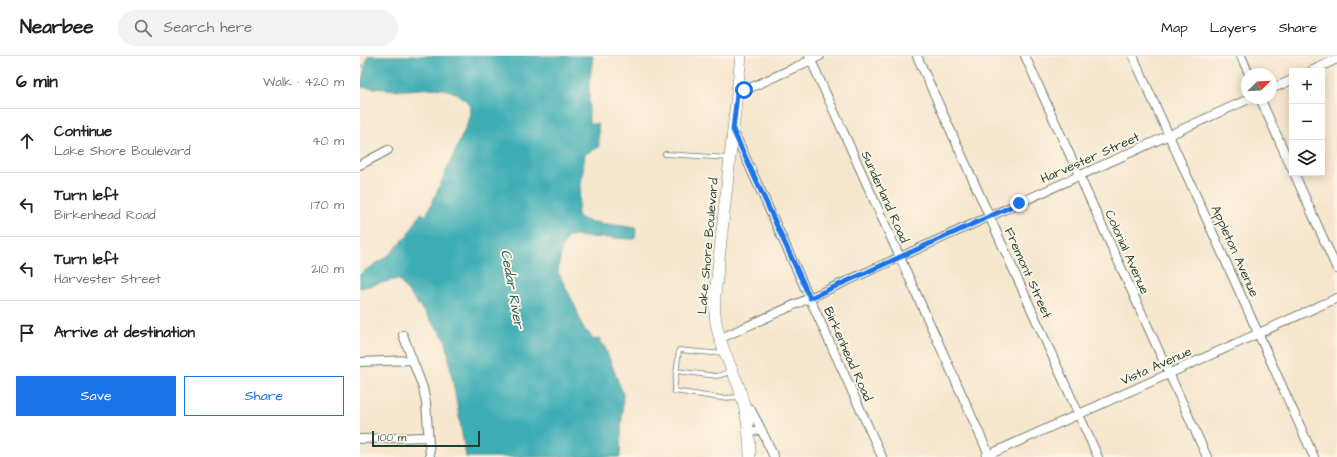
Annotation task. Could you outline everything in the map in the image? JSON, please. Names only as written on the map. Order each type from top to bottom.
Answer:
[{"type":"street","name":"Lake Shore Boulevard","points":[[741,56],[714,304],[719,339],[742,400],[748,433],[750,457]]},
{"type":"street","points":[[737,94],[810,58],[820,56]]},
{"type":"street","name":"Fremont Street","points":[[917,56],[1098,457]]},
{"type":"street","name":"Colonial Avenue","points":[[1025,56],[1207,457]]},
{"type":"street","name":"Appleton Avenue","points":[[1133,56],[1314,457]]},
{"type":"street","points":[[1241,56],[1246,68]]},
{"type":"street","name":"Sunderland Road","points":[[810,58],[988,456]]},
{"type":"street","points":[[1318,68],[1337,59]]},
{"type":"street","points":[[1277,86],[1289,81]]},
{"type":"street","name":"Harvester Street","points":[[719,339],[1241,103]]},
{"type":"street","points":[[1263,104],[1289,162]]},
{"type":"street","name":"Birkenhead Road","points":[[733,130],[882,457]]},
{"type":"street","points":[[360,165],[388,150]]},
{"type":"street","points":[[1295,176],[1337,269]]},
{"type":"street","name":"Vista Avenue","points":[[988,456],[1337,298]]},
{"type":"street","points":[[403,335],[411,360],[423,388],[426,403],[430,457]]},
{"type":"street","points":[[360,362],[411,360]]},
{"type":"street","points":[[742,400],[751,410],[774,457]]},
{"type":"street","points":[[748,433],[761,429]]},
{"type":"street","points":[[360,438],[428,437]]},
{"type":"lane","points":[[665,154],[730,158]]},
{"type":"lane","points":[[724,352],[679,350],[674,392],[742,400]]},
{"type":"lane","points":[[676,371],[717,376],[732,372]]},
{"type":"water","name":"Cedar River","points":[[368,56],[593,56],[589,85],[589,123],[598,124],[599,147],[585,154],[577,217],[587,221],[636,228],[635,239],[568,236],[562,247],[558,272],[575,306],[584,330],[589,333],[593,340],[600,338],[600,343],[604,345],[623,394],[620,457],[466,457],[446,342],[443,336],[398,279],[360,288],[360,274],[390,254],[408,235],[421,213],[426,216],[470,118],[471,109],[466,101],[457,94],[443,89],[398,90],[360,87]]},
{"type":"waterway","points":[[360,66],[367,67]]},
{"type":"route","points":[[744,90],[737,94],[733,130],[810,298],[1019,203]]}]
